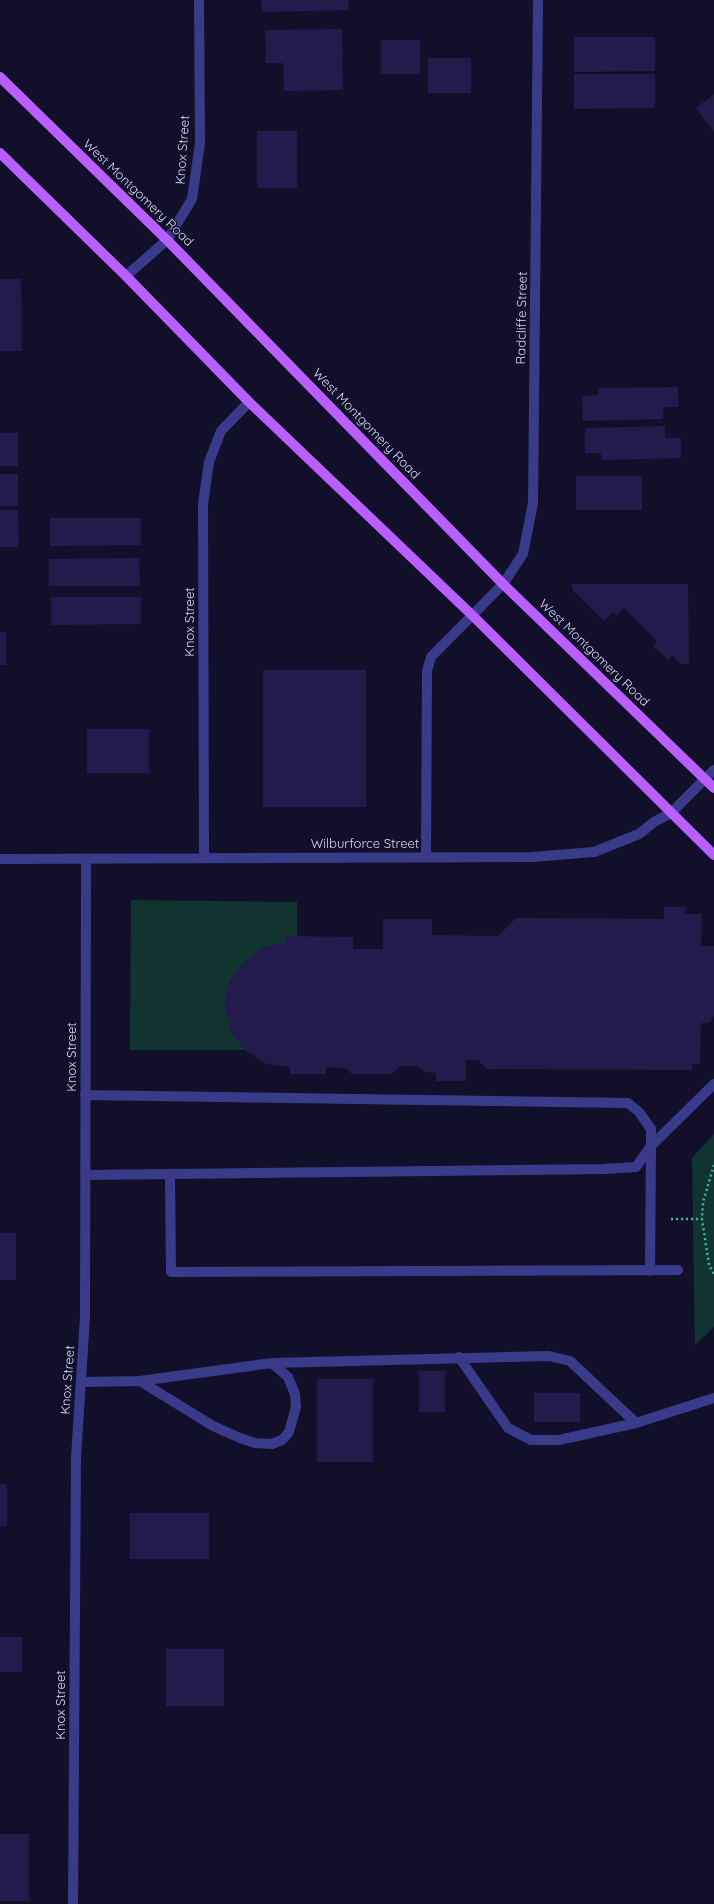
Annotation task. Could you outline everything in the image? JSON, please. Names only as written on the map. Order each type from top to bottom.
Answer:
[{"type":"main road","name":"West Montgomery Road","points":[[0,77],[168,240],[504,584],[714,788]]},
{"type":"main road","points":[[0,153],[126,276],[249,402],[472,615],[714,855]]},
{"type":"street","name":"Knox Street","points":[[126,276],[168,240],[192,199],[200,143],[199,0]]},
{"type":"street","name":"Radcliffe Street","points":[[426,857],[427,671],[431,657],[504,584],[523,554],[533,503],[538,0]]},
{"type":"street","name":"Knox Street","points":[[204,857],[203,504],[209,462],[221,431],[249,402]]},
{"type":"street","name":"Wilburforce Street","points":[[0,859],[204,857],[533,857],[594,852],[639,834],[654,822],[671,813],[714,770]]},
{"type":"street","name":"Knox Street","points":[[73,1904],[76,1457],[85,1317],[86,859]]},
{"type":"street","points":[[85,1175],[604,1169],[636,1167],[651,1146],[714,1084]]},
{"type":"street","points":[[85,1095],[628,1103],[638,1112],[651,1129],[650,1270]]},
{"type":"street","points":[[170,1174],[171,1272],[678,1270]]},
{"type":"street","points":[[81,1382],[140,1381],[272,1363],[459,1357],[549,1356],[570,1361],[636,1423]]},
{"type":"street","points":[[459,1357],[508,1428],[532,1440],[559,1440],[636,1423],[714,1398]]},
{"type":"street","points":[[140,1381],[213,1426],[255,1443],[272,1444],[282,1440],[289,1432],[296,1407],[295,1394],[288,1377],[272,1363]]},
{"type":"path","points":[[714,1165],[703,1202],[702,1220],[708,1265],[714,1274]]},
{"type":"path","points":[[650,1218],[702,1220]]},
{"type":"green space","points":[[131,900],[297,902],[297,936],[286,936],[286,943],[262,948],[242,963],[229,983],[225,1007],[231,1031],[245,1050],[130,1050]]},
{"type":"green space","points":[[714,1134],[714,1327],[695,1345],[692,1158]]},
{"type":"building","points":[[261,0],[348,0],[349,10],[262,12]]},
{"type":"building","points":[[342,29],[343,90],[284,91],[283,63],[266,63],[265,30]]},
{"type":"building","points":[[574,37],[655,37],[655,71],[574,72]]},
{"type":"building","points":[[381,40],[420,40],[420,74],[381,74]]},
{"type":"building","points":[[428,58],[471,58],[471,93],[428,93]]},
{"type":"building","points":[[574,74],[655,74],[655,108],[574,109]]},
{"type":"building","points":[[714,94],[714,132],[696,108]]},
{"type":"building","points":[[257,131],[297,131],[297,188],[257,188]]},
{"type":"building","points":[[0,279],[21,279],[22,351],[0,351]]},
{"type":"building","points":[[678,387],[678,407],[663,407],[663,419],[583,421],[582,396],[598,395],[598,388]]},
{"type":"building","points":[[665,426],[665,438],[681,438],[681,458],[601,460],[601,453],[585,453],[585,428]]},
{"type":"building","points":[[0,433],[18,433],[18,466],[0,466]]},
{"type":"building","points":[[0,474],[18,474],[18,506],[0,506]]},
{"type":"building","points":[[576,476],[642,476],[642,510],[576,510]]},
{"type":"building","points":[[0,510],[18,510],[19,547],[0,547]]},
{"type":"building","points":[[50,518],[141,518],[141,545],[50,546]]},
{"type":"building","points":[[139,558],[140,586],[49,586],[49,559]]},
{"type":"building","points":[[572,584],[688,584],[689,664],[680,664],[672,655],[668,660],[653,646],[657,641],[624,608],[616,616],[613,612],[604,621],[572,589]]},
{"type":"building","points":[[51,597],[141,597],[141,624],[51,625]]},
{"type":"building","points":[[0,632],[6,632],[6,665],[0,665]]},
{"type":"building","points":[[263,670],[366,670],[366,807],[263,807]]},
{"type":"building","points":[[87,729],[149,729],[149,773],[87,773]]},
{"type":"building","points":[[664,907],[685,907],[685,914],[702,914],[701,946],[714,946],[714,1015],[709,1023],[701,1023],[700,1064],[692,1064],[692,1070],[487,1069],[478,1060],[466,1060],[466,1081],[436,1081],[436,1073],[424,1072],[418,1066],[400,1066],[392,1074],[352,1074],[345,1068],[326,1067],[326,1074],[290,1074],[290,1067],[266,1064],[245,1050],[231,1031],[225,1007],[229,983],[242,963],[262,948],[286,943],[286,936],[353,937],[353,949],[383,949],[383,919],[432,919],[432,935],[498,936],[516,918],[664,919]]},
{"type":"building","points":[[0,1233],[16,1233],[16,1280],[0,1280]]},
{"type":"building","points":[[419,1371],[445,1371],[445,1412],[419,1412]]},
{"type":"building","points":[[317,1379],[373,1379],[373,1462],[317,1462]]},
{"type":"building","points":[[534,1393],[580,1393],[580,1422],[534,1422]]},
{"type":"building","points":[[0,1484],[7,1484],[7,1526],[0,1526]]},
{"type":"building","points":[[130,1513],[209,1513],[209,1559],[130,1559]]},
{"type":"building","points":[[0,1637],[22,1637],[22,1672],[0,1672]]},
{"type":"building","points":[[166,1649],[224,1649],[224,1706],[166,1706]]},
{"type":"building","points":[[0,1834],[29,1834],[29,1901],[0,1901]]}]
